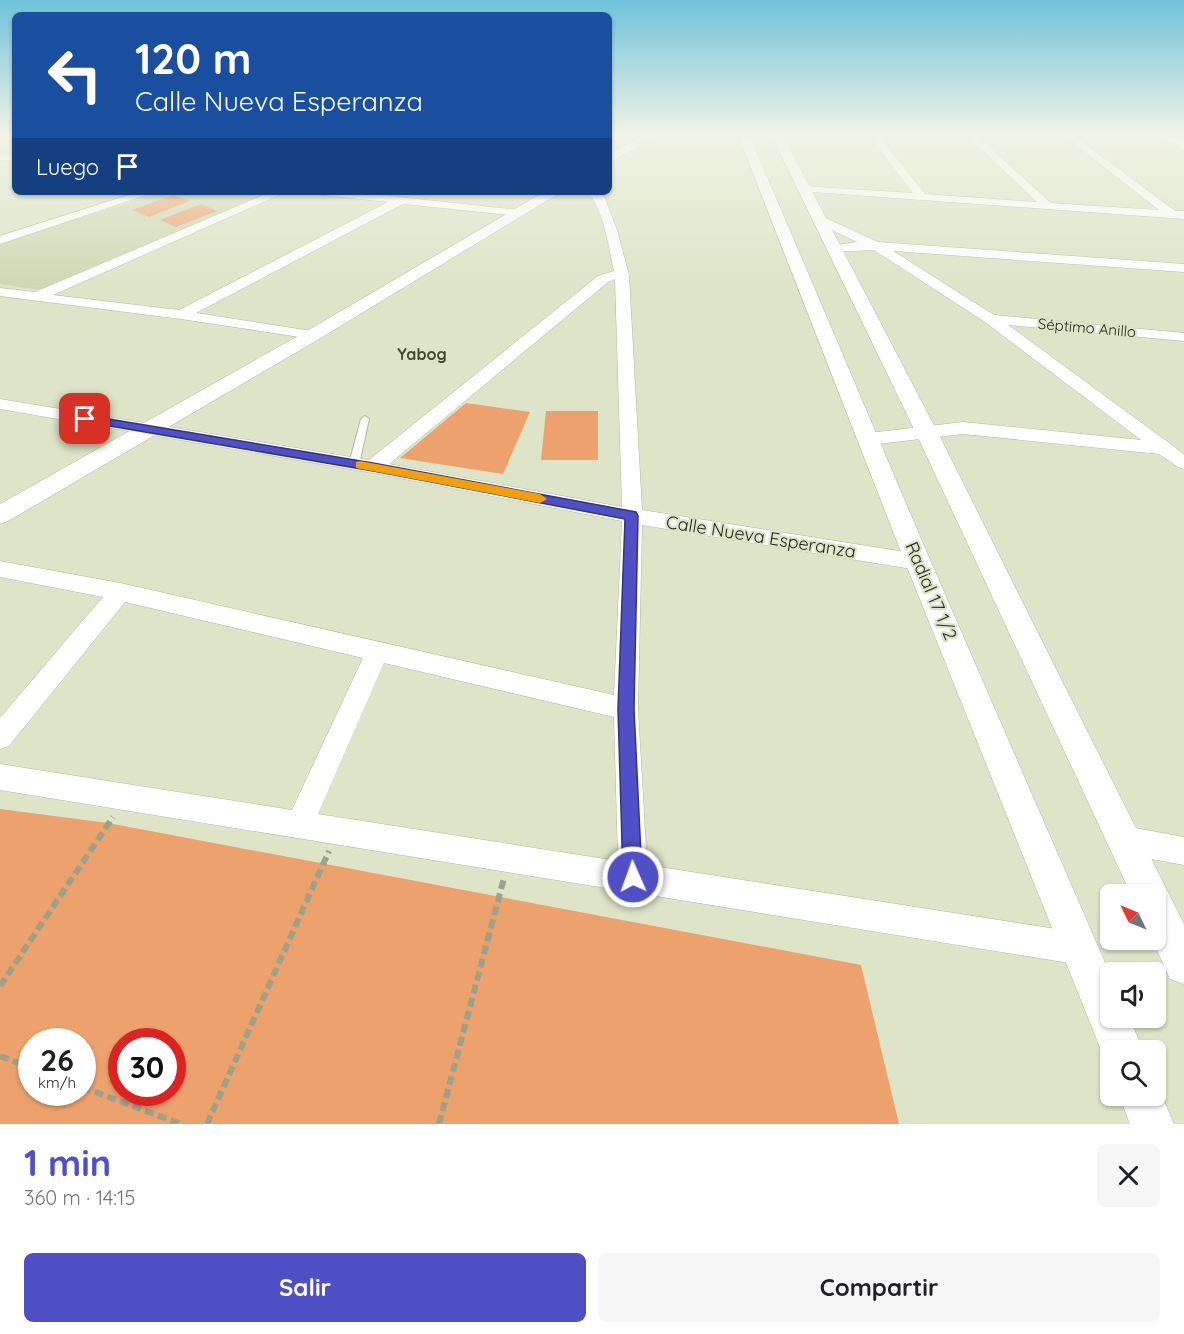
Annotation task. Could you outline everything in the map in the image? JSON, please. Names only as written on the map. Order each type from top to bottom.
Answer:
[{"type":"street","name":"Radial 17 1/2","points":[[775,184],[869,439],[918,562],[1082,949],[1118,1040]]},
{"type":"street","name":"Radial 17 1/2","points":[[798,184],[819,219],[926,431],[1145,884]]},
{"type":"street","points":[[912,184],[921,196]]},
{"type":"street","points":[[1025,184],[1049,207]]},
{"type":"street","points":[[1133,184],[1184,224]]},
{"type":"street","points":[[802,189],[1184,215]]},
{"type":"street","points":[[0,240],[140,195]]},
{"type":"street","points":[[37,297],[273,195]]},
{"type":"street","points":[[348,195],[519,213]]},
{"type":"street","points":[[0,515],[313,335],[549,195]]},
{"type":"street","points":[[596,195],[604,209],[611,230],[622,275],[632,516],[626,709],[633,877]]},
{"type":"street","points":[[181,315],[400,201]]},
{"type":"street","points":[[819,219],[878,247],[990,319],[1184,464]]},
{"type":"street","points":[[834,249],[861,245],[1184,268]]},
{"type":"street","points":[[364,466],[603,279],[611,275],[622,275]]},
{"type":"street","points":[[0,292],[181,315],[313,335]]},
{"type":"street","name":"Séptimo Anillo","points":[[990,319],[1184,337]]},
{"type":"street","name":"Calle Nueva Esperanza","points":[[0,404],[364,466],[632,516],[918,562]]},
{"type":"street","points":[[869,439],[963,428],[1184,449]]},
{"type":"street","points":[[0,569],[120,592],[626,709]]},
{"type":"street","points":[[0,737],[120,592]]},
{"type":"street","points":[[299,825],[378,650]]},
{"type":"street","points":[[0,777],[1082,949]]},
{"type":"street","points":[[1124,840],[1184,851]]},
{"type":"street","points":[[1166,928],[1184,965]]},
{"type":"street","points":[[1145,1106],[1152,1124]]},
{"type":"lane","points":[[364,419],[364,466]]},
{"type":"path","points":[[0,986],[127,798]]},
{"type":"path","points":[[207,1124],[338,831]]},
{"type":"path","points":[[439,1124],[510,857]]},
{"type":"path","points":[[0,1056],[18,1063]]},
{"type":"path","points":[[96,1092],[181,1124]]},
{"type":"shaded area","points":[[152,195],[260,195],[259,198],[41,290],[0,284],[0,243]]},
{"type":"shaded area","points":[[173,195],[190,201],[149,217],[132,210]]},
{"type":"shaded area","points":[[201,204],[217,211],[176,227],[160,220]]},
{"type":"shaded area","points":[[466,403],[530,412],[503,474],[400,458]]},
{"type":"shaded area","points":[[546,411],[598,411],[598,460],[541,460]]},
{"type":"shaded area","points":[[0,809],[108,823],[861,965],[899,1124],[0,1124]]},
{"type":"slow traffic","points":[[360,465],[540,499]]},
{"type":"district","name":"Yabog","points":[[422,354]]},
{"type":"route","points":[[85,419],[373,467],[632,516],[626,709],[633,877]]}]
